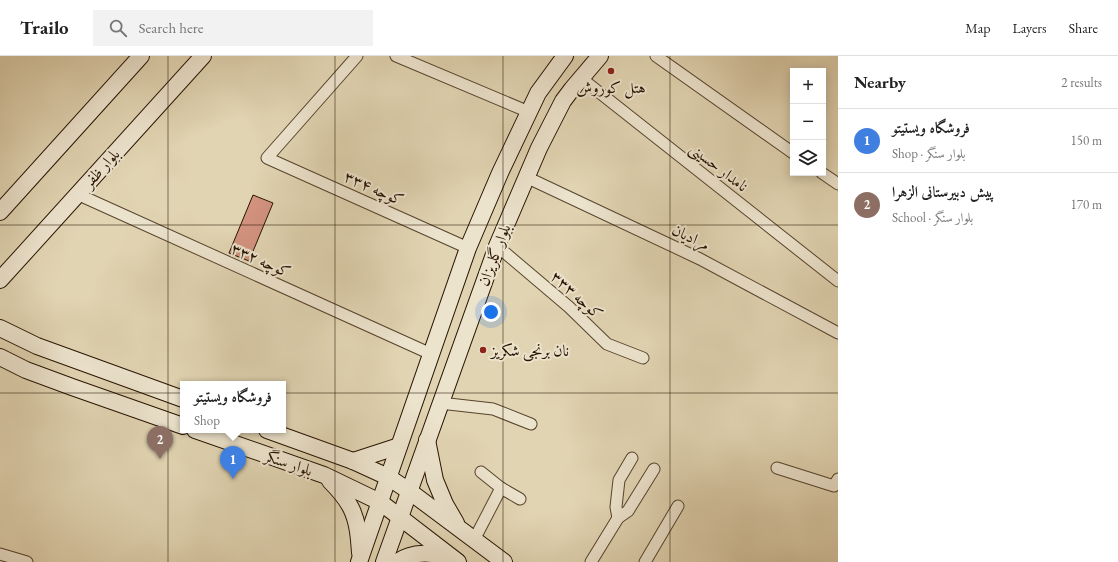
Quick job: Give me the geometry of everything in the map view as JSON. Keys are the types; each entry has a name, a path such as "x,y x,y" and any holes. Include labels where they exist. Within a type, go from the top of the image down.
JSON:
{"main road":[{"path":"0,212 141,56"},
{"name":"بلوار ظفر","path":"0,280 203,56"},
{"name":"بلوار گلریزان","path":"360,559 468,248 500,173 538,93 565,56"},
{"name":"بلوار گلریزان","path":"384,562 497,246 526,177 563,101 600,56"},
{"path":"0,328 37,346 180,398"},
{"path":"0,357 26,370 180,425"},
{"name":"بلوار سنگر","path":"204,433 324,475 380,502 457,562"},
{"name":"بلوار سنگر","path":"275,433 353,461 388,477 504,562"},
{"path":"427,440 435,480 445,504 460,530"},
{"path":"353,461 399,446"},
{"path":"324,475 342,494 351,508 356,522 360,559"},
{"path":"397,562 409,555 420,553 441,555 457,562"}],"street":[{"name":"کوچه ۳۳۴","path":"357,56 267,158 468,248"},
{"path":"396,56 529,112"},
{"path":"656,56 790,151"},
{"name":"نامدار حسینی","path":"581,78 838,282"},
{"path":"826,176 838,184"},
{"name":"مرادیان","path":"526,177 700,259 838,333"},
{"name":"کوچه ۳۳۲","path":"77,194 431,354"},
{"name":"کوچه ۳۳۳","path":"497,246 569,307 607,344 643,358"},
{"path":"440,403 493,409 531,424"},
{"path":"618,518 616,507 619,480 632,458"},
{"path":"777,468 834,486 838,479"},
{"path":"591,562 618,518 628,511 654,469"},
{"path":"481,472 501,488 520,499"},
{"path":"474,540 501,488"},
{"path":"645,562 678,506"},
{"path":"0,554 27,562"}],"building":[{"path":"253,195 273,203 249,261 229,253"}],"place":[{"name":"هتل کوروش","path":"611,71"},
{"name":"نان برنجی شکریز","path":"483,350"},
{"name":"پیش دبیرستانی الزهرا","path":"160,459"},
{"name":"فروشگاه ویستیتو","path":"233,479"}]}
